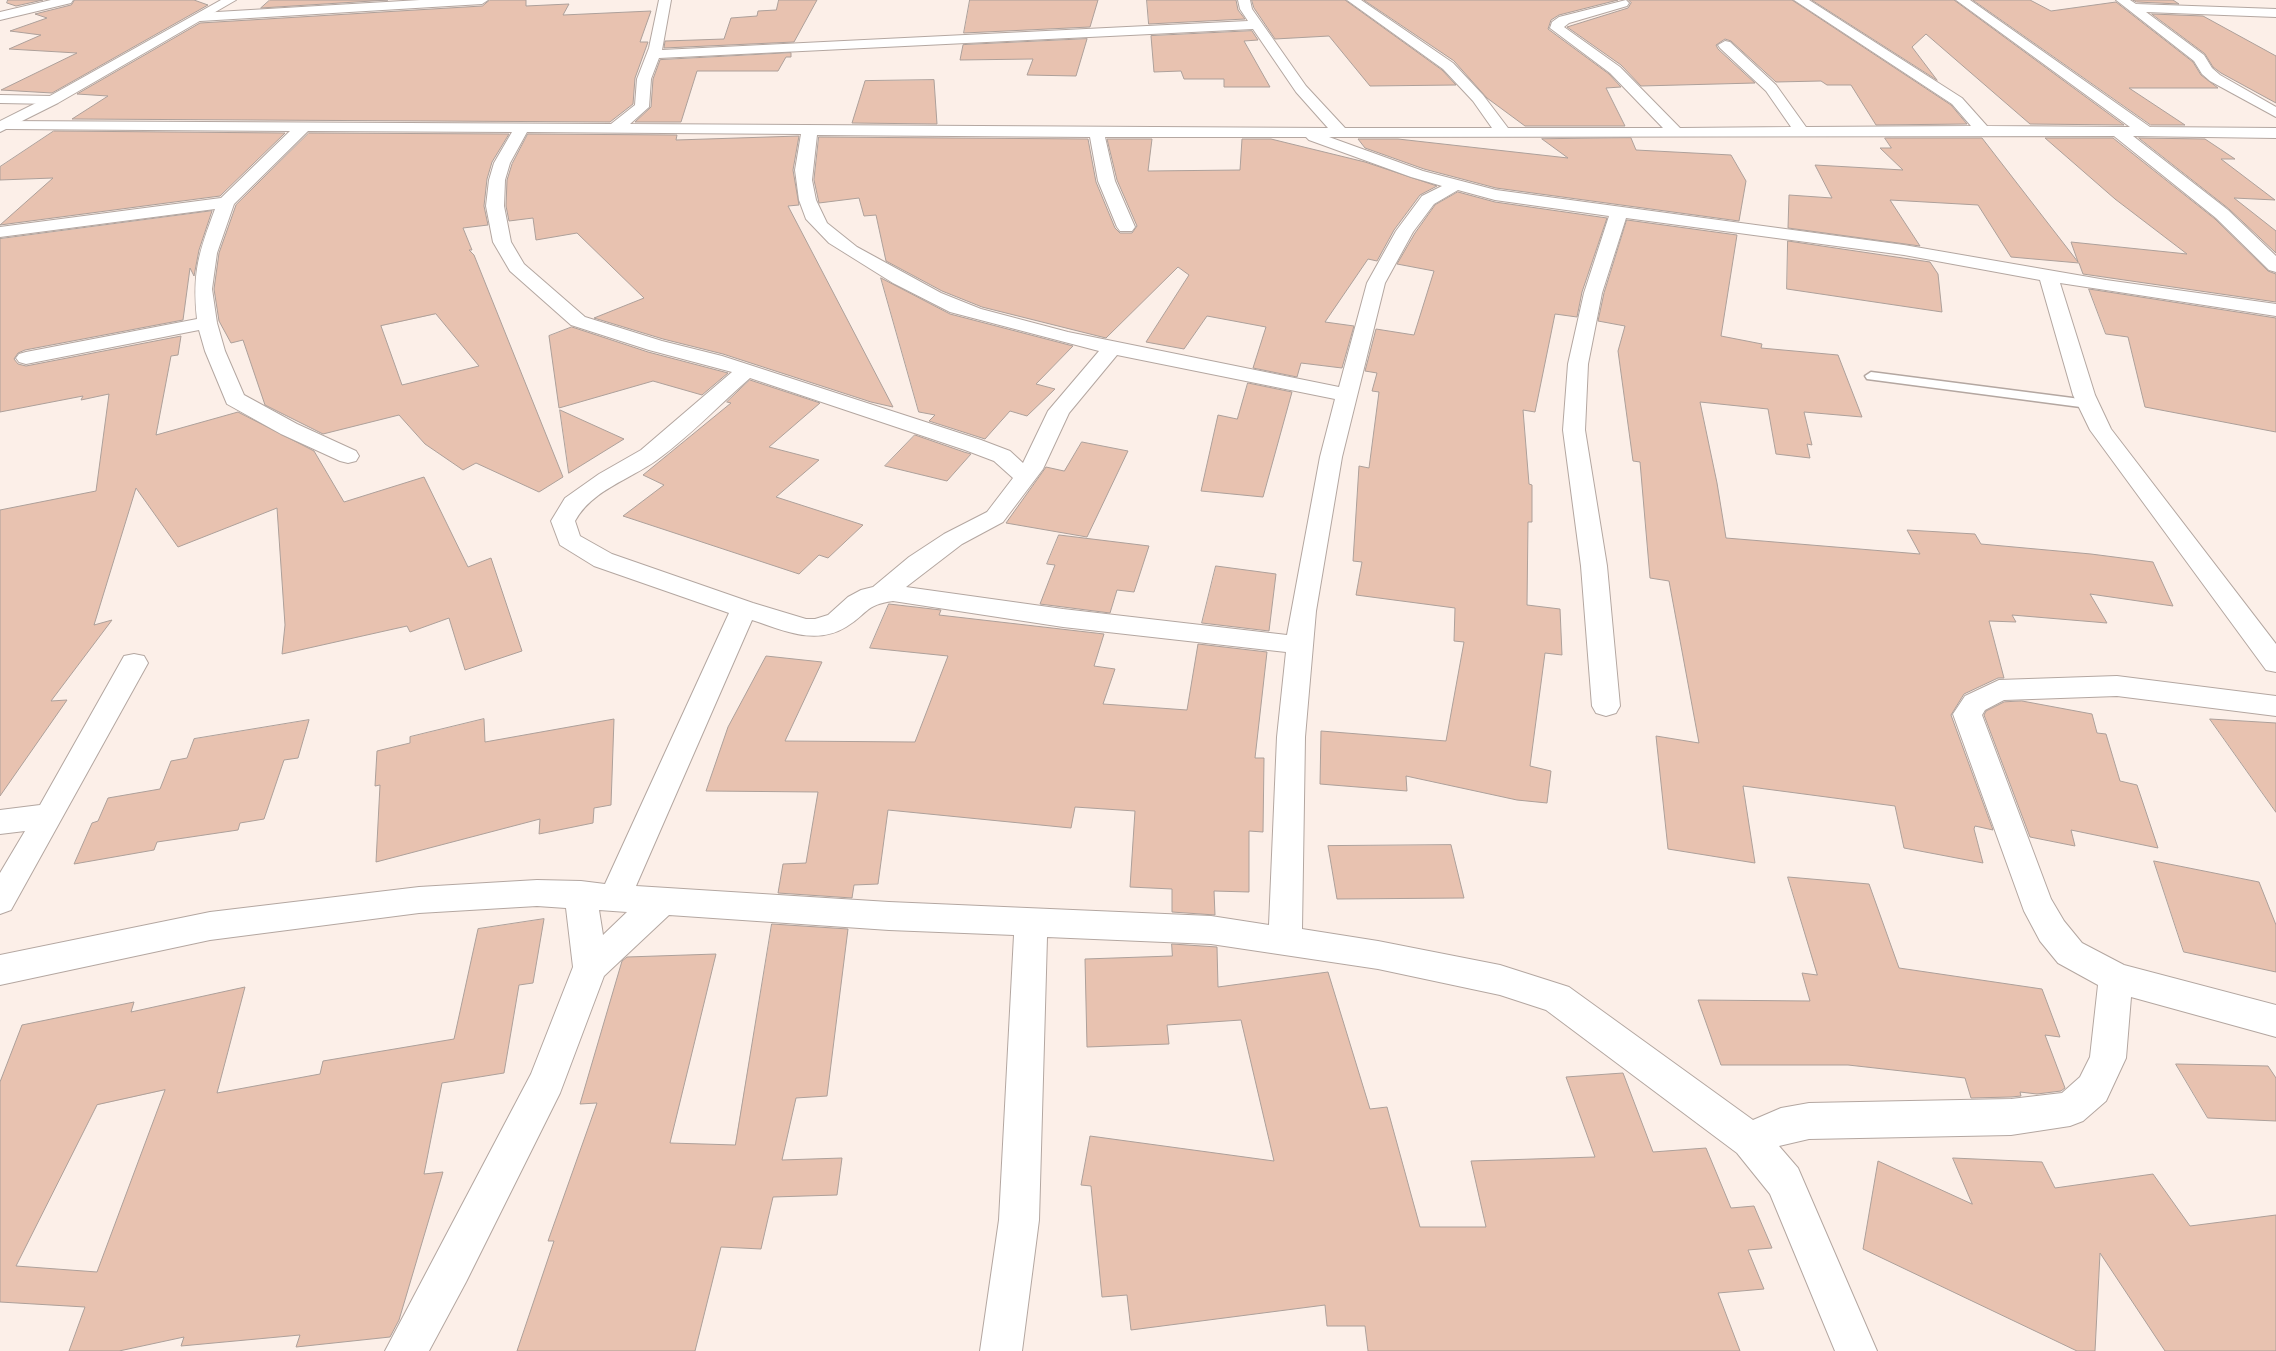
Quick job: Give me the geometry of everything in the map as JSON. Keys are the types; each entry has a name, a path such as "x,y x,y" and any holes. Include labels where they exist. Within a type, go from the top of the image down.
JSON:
{"street":[{"path":"0,16 67,0"},
{"path":"2,125 53,100 230,0"},
{"path":"200,17 482,0"},
{"path":"615,128 642,107 644,80 654,54 665,0"},
{"path":"1244,0 1246,9 1256,25 1301,89 1340,132"},
{"path":"1354,0 1448,66 1478,98 1503,132"},
{"path":"1800,0 1957,101 1983,130"},
{"path":"1962,0 2147,132"},
{"path":"1624,1 1564,20 1557,25 1558,28 1615,70 1676,133"},
{"path":"2128,4 2276,13"},
{"path":"2128,4 2199,58 2214,78 2276,113"},
{"path":"654,54 1256,25"},
{"path":"1725,45 1771,88 1802,132"},
{"path":"0,99 53,100"},
{"path":"2,125 1097,132 1676,133 1983,130 2276,133"},
{"path":"303,127 226,202 208,252 203,289 207,323 215,351 235,399 290,429 348,456"},
{"path":"522,128 500,172 495,206 502,242 517,267 578,321 656,346 715,360 973,445 1002,456 1026,478"},
{"path":"810,129 802,169 812,212 822,226 840,244 898,279 957,308 1111,349 1198,364 1231,372 1288,380 1348,395"},
{"path":"1301,131 1342,148 1418,174 1495,195 1904,250 2048,276 2276,310"},
{"path":"1097,132 1101,167 1109,194 1126,227"},
{"path":"2118,132 2222,214 2276,266"},
{"path":"1285,941 1291,737 1303,611 1331,457 1376,283 1405,231 1428,200 1457,184"},
{"path":"0,232 226,202"},
{"path":"1606,706 1594,566 1574,430 1578,364 1593,293 1619,212"},
{"path":"2048,276 2088,404 2101,430 2276,663"},
{"path":"26,358 207,323"},
{"path":"880,595 918,563 953,539 995,517 1026,478 1059,411 1111,349"},
{"path":"746,370 649,455 607,479 573,503 563,521 569,540 603,560 805,628 817,628 837,620 857,602 893,593 1063,618 1300,645"},
{"path":"614,897 744,609"},
{"path":"2246,624 2276,629"},
{"path":"0,901 50,816 134,663"},
{"path":"2276,706 2117,686 1999,690 1975,703 1967,714 2040,909 2052,931 2070,953 2116,978 2276,1021"},
{"path":"0,822 50,816"},
{"path":"0,970 228,924 419,900 537,893 581,894 889,916 1211,930 1378,955 1500,980 1557,998 1598,1026 1750,1140 1784,1181 1856,1351"},
{"path":"581,894 590,967"},
{"path":"406,1351 452,1268 547,1081 590,967 663,900"},
{"path":"1001,1351 1019,1220 1031,922"},
{"path":"1750,1140 1781,1126 1809,1121 2011,1117 2070,1109 2092,1089 2108,1058 2116,978"}],"lane":[{"path":"1871,376 2088,404"}],"building":[{"path":"8,0 43,0 16,6 7,3"},
{"path":"75,0 194,0 208,5 52,93 1,90 77,53 9,49 41,35 10,31 47,18 35,14 71,5"},
{"path":"270,0 388,0 261,8"},
{"path":"490,0 526,0 526,6 569,4 563,15 651,11 640,42 648,42 635,78 633,104 610,122 72,119 108,96 77,94 200,23 482,6"},
{"path":"779,0 817,0 794,42 664,48 665,41 724,39 731,18 757,16 758,11 776,10"},
{"path":"970,0 1098,0 1090,27 964,33"},
{"path":"1147,0 1236,0 1238,10 1245,19 1149,24"},
{"path":"1252,0 1345,0 1442,70 1456,85 1370,86 1329,36 1275,39 1254,8"},
{"path":"1364,0 1618,0 1559,15 1551,20 1548,29 1609,74 1621,87 1606,88 1625,126 1525,126 1487,98 1454,61"},
{"path":"1629,0 1792,0 1951,105 1967,124 1876,125 1851,85 1827,85 1821,81 1776,82 1731,41 1725,39 1716,45 1718,49 1755,83 1641,86 1621,65 1567,27 1628,8 1631,3"},
{"path":"1812,0 1954,0 2124,125 2030,124 1926,34 1912,47 1937,80"},
{"path":"1973,0 2030,0 2051,11 2116,2 2193,62 2201,75 2218,88 2129,88 2185,125 2151,125"},
{"path":"2133,0 2173,0 2179,4 2137,2"},
{"path":"2152,14 2203,16 2276,56 2276,103 2221,73 2213,67 2205,54"},
{"path":"1252,31 1258,40 1244,41 1270,87 1224,87 1224,79 1184,79 1181,71 1154,72 1151,36"},
{"path":"1087,39 1076,76 1027,75 1033,59 960,60 963,45"},
{"path":"791,53 791,57 786,57 778,71 697,71 681,122 635,122 651,107 653,79 660,60"},
{"path":"934,80 937,124 852,123 865,81"},
{"path":"54,131 285,133 220,196 0,225 53,178 0,180 0,167"},
{"path":"309,133 509,134 492,162 487,179 484,206 488,225 463,228 472,250 469,250 474,255 563,477 539,492 476,463 463,470 425,444 399,415 323,434 265,405 243,340 231,343 219,321 214,289 219,253 236,205","holes":["436,314 479,366 402,385 381,326"]},
{"path":"528,134 677,135 676,140 799,136 793,170 799,205 788,206 893,407 871,402 723,354 663,339 594,318 644,298 577,233 536,240 533,218 509,221 506,206 507,180 512,164"},
{"path":"819,137 1088,139 1096,182 1115,228 1120,233 1132,233 1137,226 1117,180 1107,139 1152,139 1148,171 1240,170 1242,139 1271,139 1365,162 1437,186 1420,195 1394,230 1377,261 1368,259 1325,322 1354,326 1342,368 1301,363 1297,377 1253,368 1266,327 1207,316 1184,349 1146,342 1189,275 1178,267 1106,338 982,307 942,291 886,261 876,215 864,216 859,198 819,203 814,180"},
{"path":"1631,138 1636,150 1731,155 1746,181 1739,221 1496,188 1424,169 1365,148 1358,139 1398,139 1568,158 1542,139"},
{"path":"1885,138 1982,138 2078,262 2071,242 2187,254 2115,199 2045,138 2113,138 2215,219 2268,271 2276,274 2276,302 2083,274 2079,263 2011,257 1978,205 1890,200 1920,246 1788,228 1789,195 1832,198 1815,165 1903,170 1880,148 1891,148"},
{"path":"2139,138 2205,139 2235,159 2221,159 2275,200 2234,198 2276,231 2276,253 2229,209"},
{"path":"1458,192 1495,202 1607,218 1582,292 1577,317 1555,314 1535,412 1523,410 1529,484 1532,485 1532,522 1528,522 1527,605 1560,609 1562,655 1545,653 1530,766 1551,771 1547,803 1517,800 1406,776 1407,791 1320,784 1321,731 1446,741 1464,642 1454,641 1455,608 1356,595 1362,562 1353,561 1359,466 1369,468 1379,392 1372,391 1377,373 1365,371 1376,329 1414,335 1434,271 1397,264 1415,233 1435,205"},
{"path":"212,211 199,250 194,276 190,268 183,320 25,350 18,353 14,359 18,364 26,366 181,336 178,355 171,356 156,435 238,412 314,451 344,502 424,477 468,567 491,558 522,651 465,670 449,618 410,632 407,626 282,654 285,625 277,508 178,547 136,488 94,625 112,620 51,701 67,700 0,796 0,510 96,491 109,394 81,400 83,396 0,412 0,239"},
{"path":"1627,220 1737,235 1721,336 1762,344 1761,348 1838,355 1862,417 1804,412 1812,445 1807,444 1810,458 1776,454 1768,409 1700,402 1726,538 1920,554 1907,530 1975,534 1981,544 2091,554 2153,562 2173,606 2090,594 2107,623 2012,615 2016,622 1989,621 2004,678 1998,678 1964,694 1951,715 1993,830 1975,826 1974,829 1983,863 1904,848 1895,806 1743,786 1755,863 1668,849 1656,736 1699,743 1669,581 1650,578 1640,462 1633,461 1618,351 1625,326 1598,321 1604,293"},
{"path":"1788,241 1930,262 1938,274 1942,312 1787,289"},
{"path":"881,278 950,314 1073,346 1036,384 1055,389 1027,416 1010,411 985,439 929,421 935,415 919,412"},
{"path":"2089,289 2276,318 2276,432 2145,407 2128,337 2106,334"},
{"path":"572,327 648,352 728,373 702,395 653,381 559,408 549,336"},
{"path":"750,380 820,403 769,447 819,460 776,497 863,525 828,558 819,555 799,574 623,516 664,485 643,475 731,403 727,402"},
{"path":"1248,383 1292,392 1263,497 1201,491 1218,415 1237,419"},
{"path":"560,410 624,439 569,473"},
{"path":"915,435 971,454 947,481 885,466"},
{"path":"1082,442 1128,451 1087,537 1006,523 1046,467 1064,471"},
{"path":"1059,535 1149,546 1134,592 1117,590 1110,613 1040,604 1055,565 1047,564"},
{"path":"1216,566 1276,574 1269,631 1202,623"},
{"path":"889,604 941,610 939,615 1104,634 1094,666 1115,669 1103,704 1187,710 1198,644 1267,652 1255,758 1264,758 1263,832 1249,831 1249,892 1214,891 1215,915 1172,912 1172,889 1130,887 1135,811 1075,807 1071,828 888,810 878,884 854,885 852,898 778,893 783,864 806,863 818,792 706,791 728,727 766,656 822,662 785,741 915,742 948,656 870,648"},
{"path":"2022,701 2092,714 2097,733 2106,734 2120,781 2137,785 2158,848 2071,830 2075,846 2030,837 1984,715 1986,711 2004,702"},
{"path":"484,719 485,742 614,719 611,805 594,808 593,823 539,834 540,819 376,862 380,785 375,786 377,751 410,743 410,737"},
{"path":"2210,719 2276,723 2276,812"},
{"path":"309,720 298,758 284,760 264,819 240,823 238,830 157,842 154,850 74,864 92,823 98,821 108,798 160,789 171,761 187,758 194,739"},
{"path":"1451,845 1464,898 1337,899 1328,846"},
{"path":"2154,861 2259,882 2276,925 2276,972 2184,952"},
{"path":"1788,877 1869,884 1899,968 2042,989 2060,1037 2045,1035 2065,1088 2061,1091 2037,1094 2020,1092 2021,1096 1971,1098 1965,1078 1848,1065 1721,1065 1698,1000 1810,1001 1802,973 1817,975"},
{"path":"544,919 533,983 519,985 504,1073 442,1083 424,1174 443,1172 399,1320 390,1337 296,1347 300,1335 181,1346 184,1337 119,1351 69,1351 85,1307 0,1302 0,1082 22,1025 134,1002 131,1012 245,987 217,1093 320,1074 323,1061 454,1039 478,929","holes":["165,1090 97,1272 16,1266 97,1105"]},
{"path":"772,924 848,929 827,1096 796,1098 782,1160 842,1158 837,1195 773,1197 761,1249 721,1247 695,1351 517,1351 554,1241 548,1241 597,1103 580,1104 622,961 627,957 716,954 670,1143 735,1145"},
{"path":"1172,944 1217,947 1218,987 1328,972 1370,1109 1387,1107 1420,1227 1486,1227 1471,1161 1595,1157 1566,1077 1623,1073 1653,1152 1706,1148 1731,1208 1754,1206 1772,1248 1748,1250 1764,1289 1718,1293 1740,1351 1368,1351 1365,1326 1327,1326 1325,1305 1131,1330 1127,1295 1102,1297 1091,1186 1081,1185 1090,1136 1274,1161 1241,1020 1167,1025 1169,1044 1087,1047 1085,959 1172,956"},
{"path":"2176,1064 2268,1066 2276,1078 2276,1121 2208,1118"},
{"path":"1953,1158 2042,1162 2055,1188 2153,1174 2190,1226 2276,1215 2276,1351 2165,1351 2100,1253 2095,1351 2077,1351 1863,1249 1878,1161 1972,1204"}]}
